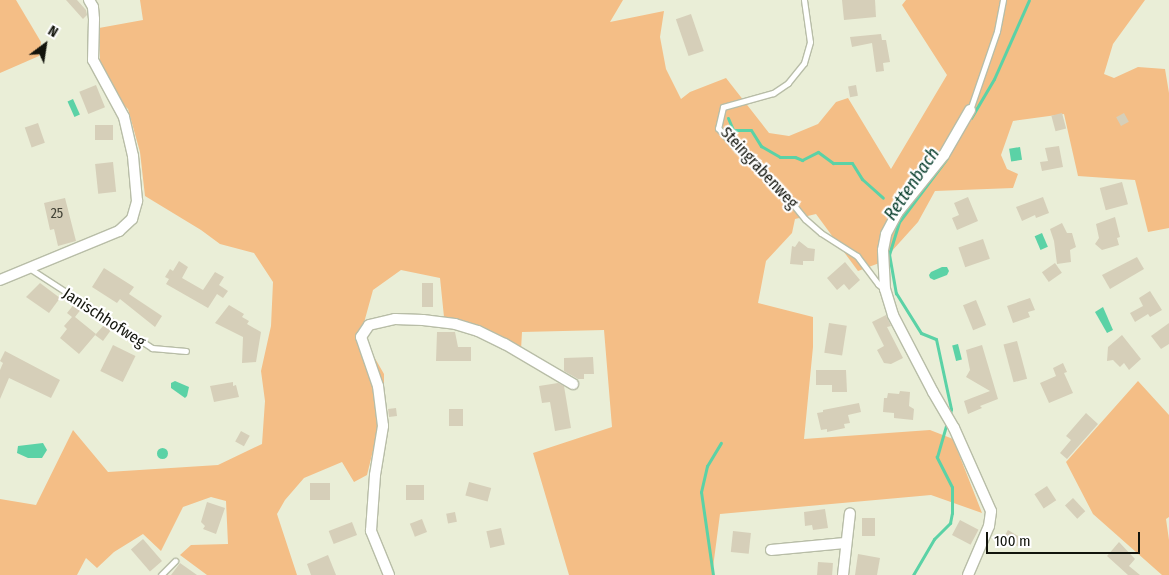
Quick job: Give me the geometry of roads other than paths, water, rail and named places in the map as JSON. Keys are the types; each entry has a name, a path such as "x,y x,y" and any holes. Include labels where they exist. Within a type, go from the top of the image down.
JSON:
{"street":[{"path":"0,280 119,231 132,219 137,201 133,156 124,118 93,60 94,19 89,0"},
{"name":"Steingrabenweg","path":"968,575 989,526 991,511 948,417 893,316 885,289 883,250 891,224 904,203 944,155 970,110"},
{"path":"388,575 371,531 375,475 383,426 378,386 361,337 369,325 395,319 455,324 478,331 505,344 574,384"},
{"path":"843,575 845,543 850,513"},
{"path":"771,550 845,543"}],"lane":[{"name":"Steingrabenweg","path":"804,0 810,42 804,63 788,83 773,93 723,108 718,128 738,150 775,182 805,219 821,233 857,256 878,284 885,289"},
{"name":"Steingrabenweg","path":"970,110 997,31 1003,0"},
{"name":"Janischhofweg","path":"29,268 152,348 186,351"},
{"path":"161,575 175,561"}],"waterway":[{"name":"Rettenbach","path":"971,118 994,79 1029,0"},
{"path":"728,118 733,130 751,130 761,146 780,157 795,157 802,160 818,152 833,163 852,163 862,179 883,198"},
{"name":"Rettenbach","path":"947,158 899,222 889,254 896,293 921,333 936,339 951,409 950,414"},
{"name":"Rettenbach","path":"913,575 934,539 950,523 952,487 937,457 947,423"},
{"path":"713,575 701,492 707,466 721,443"}]}
